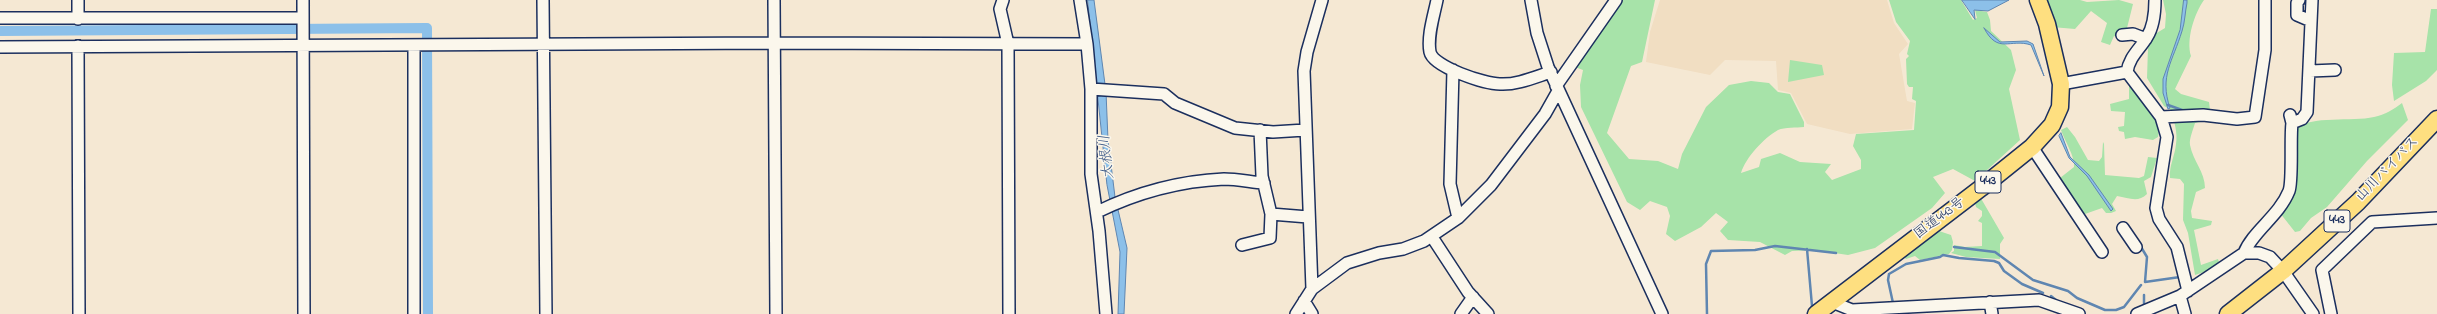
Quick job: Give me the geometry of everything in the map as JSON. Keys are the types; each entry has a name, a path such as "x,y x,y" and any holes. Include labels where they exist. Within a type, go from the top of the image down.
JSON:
{"highway":[{"name":"国道443号","path":"1816,314 2032,147 2052,125 2060,107 2061,84 2047,24 2038,0"},
{"name":"山川バイパス","path":"2228,314 2283,271 2358,202 2437,119"}],"street":[{"path":"78,0 78,18"},
{"path":"303,0 304,314"},
{"path":"543,0 546,314"},
{"path":"774,0 776,314"},
{"path":"1003,0 1000,8 1008,44 1009,314"},
{"path":"1080,0 1092,90 1091,174 1106,314"},
{"path":"1312,289 1308,217 1304,71 1307,52 1322,0"},
{"path":"1437,0 1430,51 1433,59 1453,70 1481,80 1501,84 1524,80 1551,72"},
{"path":"1531,0 1537,33 1557,88 1662,314"},
{"path":"1296,314 1312,289 1347,263 1379,253 1403,249 1432,237 1458,218 1491,185 1545,114 1557,88 1616,0"},
{"path":"2061,84 2125,64 2146,39 2155,16 2155,0"},
{"path":"2161,117 2203,115 2237,119 2255,117 2266,50 2265,0"},
{"path":"2299,0 2297,3 2297,15 2311,21"},
{"path":"2137,314 2184,294 2244,253 2247,246 2272,219 2290,189 2291,119 2302,119 2307,112 2312,0"},
{"path":"0,18 303,18"},
{"path":"2122,35 2133,34 2146,39"},
{"path":"0,48 78,46 544,45 774,42 1087,44"},
{"path":"414,45 414,314"},
{"path":"78,46 79,314"},
{"path":"2125,64 2161,117 2167,137 2156,208 2159,219 2177,247 2184,294 2185,314"},
{"path":"1453,70 1450,184 1458,218"},
{"path":"2310,71 2335,70"},
{"path":"1092,90 1164,94 1176,103 1235,128 1260,130 1306,130"},
{"path":"1242,245 1270,238 1271,214 1264,183 1260,130"},
{"path":"2032,147 2102,252"},
{"path":"1096,212 1139,195 1183,183 1224,179 1264,183"},
{"path":"1271,214 1308,217"},
{"path":"2331,314 2322,270 2372,222 2437,218"},
{"path":"2124,228 2136,247"},
{"path":"1432,237 1473,297 1488,314"},
{"path":"2244,253 2259,253 2270,257 2283,271 2313,314"},
{"path":"1461,314 1473,297"},
{"path":"1832,302 1852,310 2040,300 2079,314"},
{"path":"1304,301 1312,314"},
{"path":"1990,302 1992,314"}],"shaded area":[{"path":"1660,0 1887,0 1894,23 1908,44 1899,54 1907,101 1915,103 1912,129 1850,134 1807,124 1791,93 1778,90 1776,61 1725,60 1710,75 1646,62 1650,32"}],"green space":[{"path":"1620,0 1655,0 1642,62 1631,66 1607,133 1629,159 1658,161 1678,169 1682,154 1706,107 1729,85 1751,81 1769,83 1778,92 1790,94 1804,122 1804,127 1784,128 1773,133 1751,154 1741,173 1759,167 1761,159 1780,153 1800,162 1831,164 1825,172 1832,180 1861,169 1861,160 1853,146 1856,134 1914,130 1916,101 1912,99 1913,87 1909,87 1907,84 1906,59 1909,56 1907,54 1910,41 1896,22 1889,0 1961,0 1973,20 1977,18 1975,10 1987,12 1990,20 1991,31 2011,50 2016,70 2009,89 2020,140 1975,181 1953,169 1933,177 1945,193 1932,208 1875,248 1848,255 1814,250 1792,251 1785,255 1760,242 1728,240 1720,231 1728,222 1716,213 1701,227 1675,241 1666,234 1670,216 1667,207 1650,201 1640,210 1627,202 1581,107 1580,85 1583,70 1575,67"},
{"path":"2043,0 2080,0 2087,2 2119,0 2133,4 2124,40 2114,36 2110,45 2101,42 2107,23 2091,11 2075,29 2052,27"},
{"path":"2163,0 2204,0 2197,12 2190,35 2191,56 2175,89 2181,94 2209,102 2210,110 2203,112 2210,120 2195,123 2191,134 2190,145 2203,177 2205,188 2196,192 2191,211 2192,218 2212,221 2211,225 2194,230 2201,265 2218,259 2219,262 2210,270 2195,275 2188,233 2183,220 2184,184 2180,179 2170,178 2170,169 2176,140 2176,131 2171,110 2164,106 2147,78 2148,48 2155,34 2165,28 2166,14"},
{"path":"2431,9 2437,9 2437,70 2426,81 2394,101 2392,85 2394,53 2425,52"},
{"path":"1790,60 1822,65 1824,75 1788,82"},
{"path":"2129,77 2157,124 2159,131 2158,137 2153,140 2135,137 2125,139 2124,132 2119,131 2118,127 2124,126 2125,112 2111,111 2110,104 2129,99"},
{"path":"2402,103 2408,120 2367,161 2327,207 2311,218 2300,231 2295,232 2280,213 2293,189 2294,129 2311,122 2321,120 2378,116 2389,112"},
{"path":"2067,127 2075,137 2088,160 2099,161 2102,157 2103,142 2105,175 2139,178 2144,176 2148,157 2157,158 2151,177 2144,181 2147,194 2144,197 2137,199 2117,196 2112,204 2116,211 2106,213 2102,208 2085,214 2084,219 2060,178 2074,167 2071,154 2061,130"},
{"path":"1979,195 2004,238 2000,244 2000,259 1966,257 1951,253 1954,251 1954,245 1965,247 1982,246 1982,223 1978,221 1982,216 1982,211 1976,207 1974,199"},
{"path":"1939,231 1951,235 1953,242 1952,250 1949,254 1920,260 1915,256 1906,259 1904,257 1915,243 1922,244 1922,240 1927,239"}],"water":[{"name":"大根川","path":"1088,0 1094,0 1106,92 1108,140 1115,197 1127,248 1124,314 1118,314 1120,252 1107,185"},
{"path":"1962,0 2009,0 1988,11 1974,10 1975,19"},
{"path":"2184,0 2187,0 2187,3 2183,28 2168,69 2166,87 2170,108 2168,109 2163,93 2163,79 2180,30"},
{"path":"1984,28 2000,42 2027,41 2033,44 2044,76 2031,45 2024,43 1999,43 1994,41 1989,36"},
{"path":"2061,133 2070,157 2089,175 2113,209 2111,211 2087,176 2069,158 2059,136"}],"waterway":[{"path":"0,31 427,28 428,314"},
{"path":"2168,105 2182,110"},
{"path":"1707,314 1706,264 1711,251 1755,250 1775,246 1836,253"},
{"path":"1954,247 1995,252 2033,280 2068,291 2077,298 2105,310 2116,310 2124,307 2141,285"},
{"path":"2141,247 2147,257 2145,282 2180,277"},
{"path":"1807,249 1812,306"},
{"path":"1893,303 1888,280 1889,274 1906,264 1940,257 1943,255 1994,261 1999,263 2004,271 2022,284 2043,293"},
{"path":"2144,295 2144,306"},
{"path":"2051,296 2056,300"}]}
